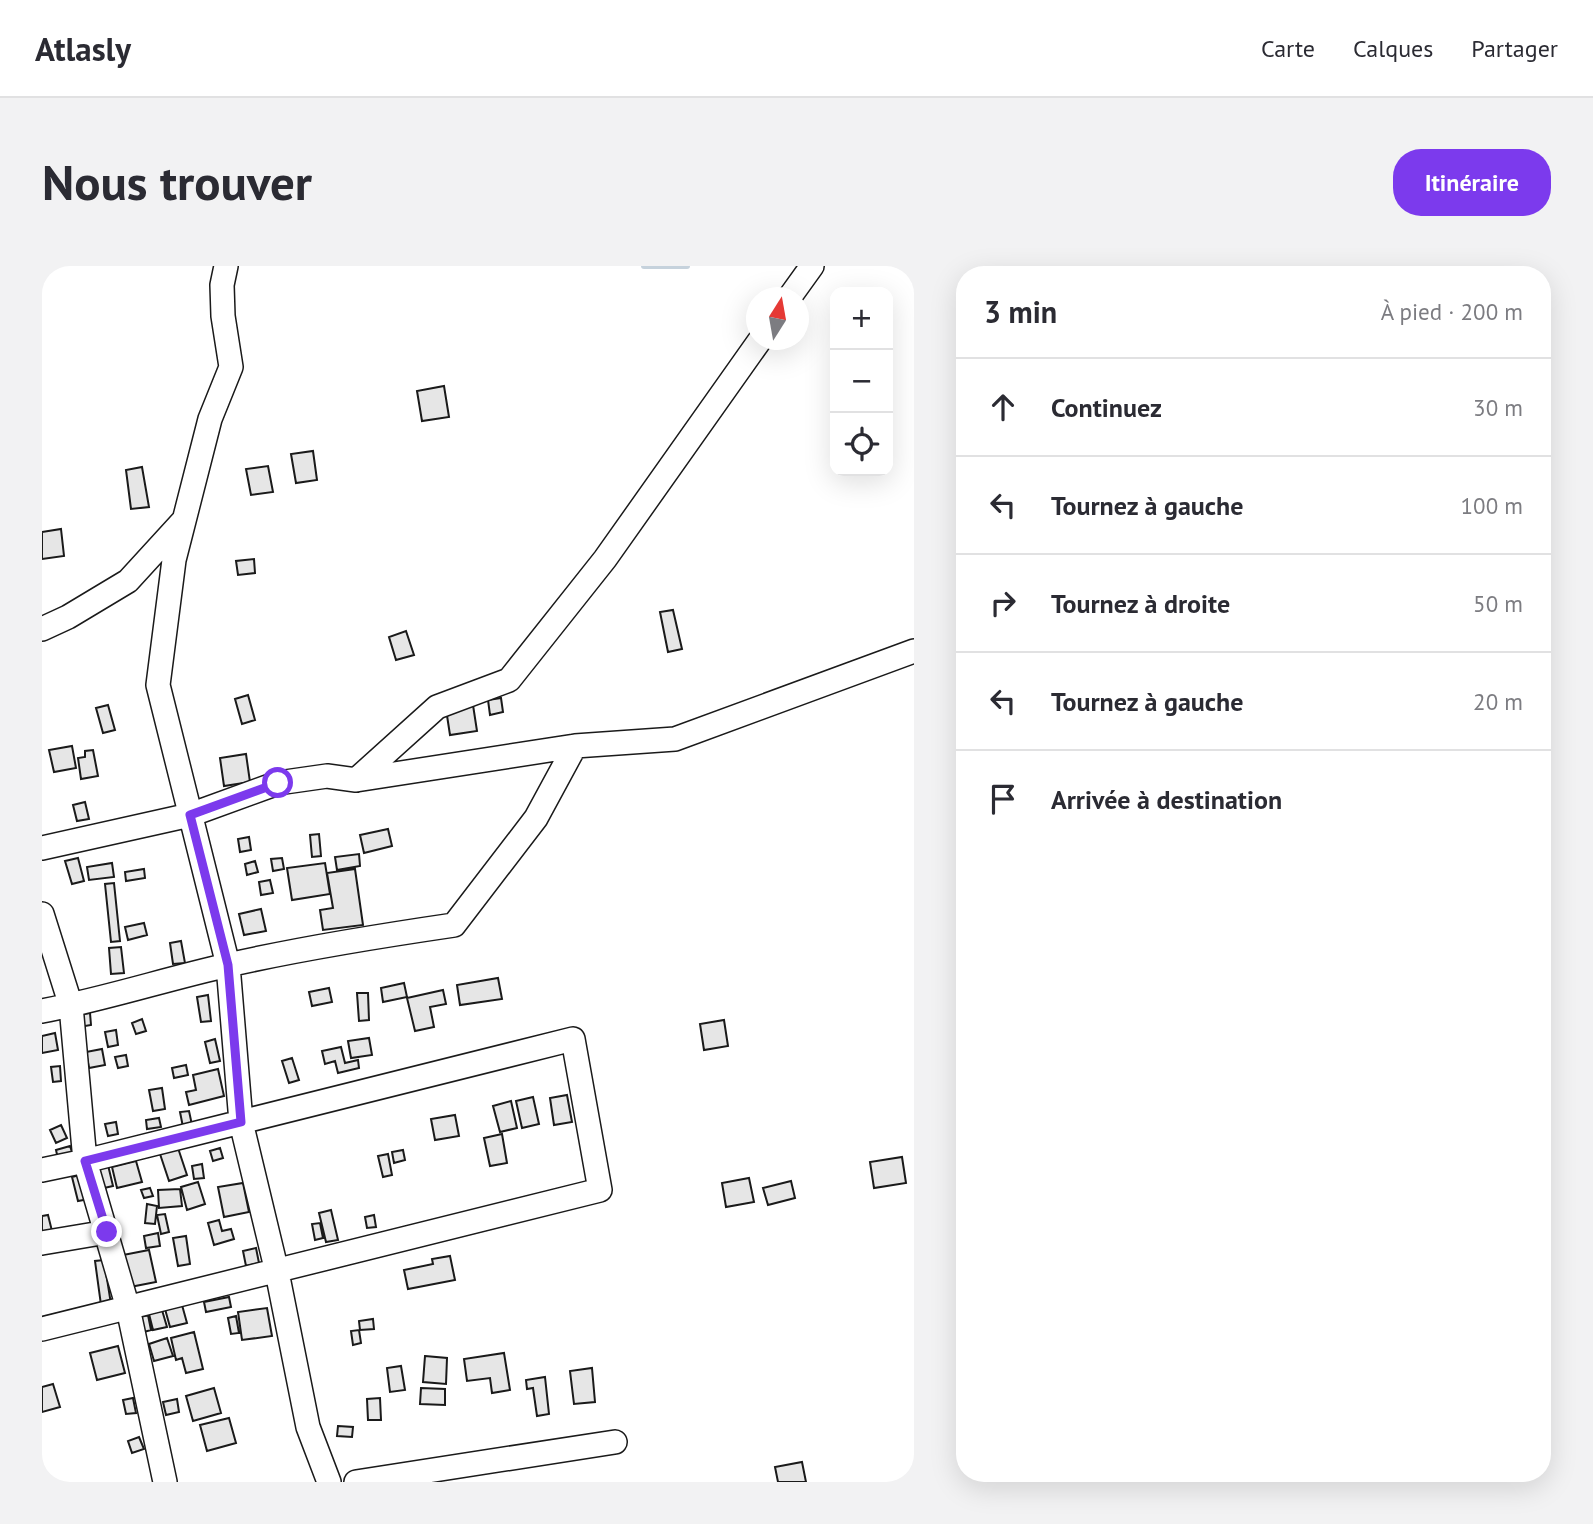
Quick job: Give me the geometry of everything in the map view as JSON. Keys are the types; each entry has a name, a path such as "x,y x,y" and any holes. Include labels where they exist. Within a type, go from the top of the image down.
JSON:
{"street":[{"path":"226,266 222,285 223,316 231,367 210,419 174,560 158,685 228,965 241,1122 277,1272 308,1427 329,1482"},
{"path":"797,287 812,266"},
{"path":"356,780 437,707 509,680 605,559 753,350"},
{"path":"42,629 68,617 128,581 184,520"},
{"path":"42,848 190,815 278,783 327,776 356,780 575,746 675,739 914,651"},
{"path":"42,1011 71,1006 228,965 374,937 454,925 536,818 575,746"},
{"path":"42,914 71,1006 85,1161 128,1308 165,1482"},
{"path":"42,1170 573,1039 600,1190 42,1329"},
{"path":"42,1243 107,1232"},
{"path":"356,1482 615,1442"}],"building":[{"path":"444,386 449,417 422,421 417,391"},
{"path":"313,451 317,480 296,483 291,454"},
{"path":"268,466 273,492 251,495 246,469"},
{"path":"142,467 149,507 131,509 126,470"},
{"path":"61,529 64,556 42,559 42,532"},
{"path":"254,559 255,573 238,575 236,561"},
{"path":"673,610 682,649 668,652 660,612"},
{"path":"406,631 414,655 396,660 389,637"},
{"path":"248,695 255,720 242,724 235,699"},
{"path":"501,698 503,712 490,715 488,700"},
{"path":"108,705 115,730 103,733 96,708"},
{"path":"473,705 477,731 450,735 446,709"},
{"path":"72,746 76,768 54,772 49,750"},
{"path":"93,750 98,776 81,779 78,758 85,757 85,751"},
{"path":"246,754 250,782 224,786 220,758"},
{"path":"85,802 89,819 77,821 73,805"},
{"path":"388,829 392,846 364,853 360,835"},
{"path":"319,834 321,856 312,857 310,835"},
{"path":"249,837 251,850 240,852 238,839"},
{"path":"359,854 360,866 337,870 335,857"},
{"path":"78,858 84,881 72,884 65,861"},
{"path":"282,858 284,869 273,871 271,859"},
{"path":"255,861 258,872 247,875 245,864"},
{"path":"112,863 114,877 89,880 87,867"},
{"path":"325,863 330,894 292,900 287,868"},
{"path":"144,869 145,878 126,881 125,872"},
{"path":"355,869 363,925 323,930 320,910 333,908 327,873"},
{"path":"270,880 273,893 261,895 259,882"},
{"path":"114,883 120,941 111,942 105,884"},
{"path":"261,909 266,931 244,935 239,914"},
{"path":"144,923 147,935 128,940 125,927"},
{"path":"181,941 185,963 173,964 170,943"},
{"path":"121,947 124,973 111,974 109,948"},
{"path":"498,978 502,999 460,1005 457,985"},
{"path":"404,983 407,997 383,1002 381,988"},
{"path":"329,988 332,1002 312,1006 309,992"},
{"path":"443,990 446,1004 430,1007 434,1027 415,1031 407,998"},
{"path":"357,993 368,993 369,1020 359,1021"},
{"path":"208,995 211,1021 201,1022 197,997"},
{"path":"90,1013 91,1025 79,1027 77,1015"},
{"path":"142,1019 146,1031 136,1034 132,1023"},
{"path":"724,1020 728,1046 704,1050 700,1024"},
{"path":"116,1030 118,1045 108,1047 105,1032"},
{"path":"55,1033 58,1050 42,1053 42,1036"},
{"path":"369,1038 372,1055 351,1058 348,1041"},
{"path":"215,1039 220,1061 210,1063 205,1042"},
{"path":"341,1047 345,1063 358,1060 359,1068 338,1073 335,1061 325,1064 322,1051"},
{"path":"102,1049 105,1065 89,1068 86,1052"},
{"path":"126,1055 128,1066 118,1068 115,1057"},
{"path":"292,1058 299,1080 289,1083 282,1061"},
{"path":"186,1065 188,1075 174,1078 172,1068"},
{"path":"60,1066 61,1081 53,1082 51,1067"},
{"path":"218,1069 224,1096 189,1105 186,1092 196,1090 193,1075"},
{"path":"162,1088 165,1109 153,1111 149,1090"},
{"path":"567,1095 572,1122 554,1125 550,1098"},
{"path":"533,1097 539,1124 522,1128 516,1101"},
{"path":"511,1101 517,1128 500,1132 493,1106"},
{"path":"189,1111 192,1125 183,1127 180,1112"},
{"path":"455,1115 459,1136 435,1140 431,1119"},
{"path":"159,1118 161,1127 147,1129 146,1120"},
{"path":"116,1122 118,1134 108,1136 105,1124"},
{"path":"61,1125 67,1138 56,1143 50,1130"},
{"path":"502,1134 507,1163 490,1166 484,1138"},
{"path":"70,1146 73,1155 58,1159 56,1150"},
{"path":"178,1148 187,1175 169,1181 160,1154"},
{"path":"220,1148 223,1158 213,1161 210,1151"},
{"path":"403,1150 405,1160 394,1163 392,1152"},
{"path":"388,1154 392,1175 383,1177 378,1156"},
{"path":"902,1157 906,1183 874,1188 870,1162"},
{"path":"136,1161 142,1182 117,1188 112,1167"},
{"path":"202,1164 204,1178 194,1179 192,1166"},
{"path":"108,1165 113,1186 104,1188 98,1168"},
{"path":"83,1174 89,1199 78,1201 72,1177"},
{"path":"749,1178 754,1202 726,1207 722,1183"},
{"path":"791,1181 795,1198 768,1205 763,1188"},
{"path":"198,1182 205,1204 187,1210 181,1187"},
{"path":"243,1183 249,1212 224,1217 218,1187"},
{"path":"150,1188 153,1196 144,1198 141,1190"},
{"path":"180,1189 182,1206 159,1208 158,1190"},
{"path":"147,1204 157,1206 155,1224 145,1223"},
{"path":"331,1210 338,1240 326,1242 319,1213"},
{"path":"165,1214 169,1232 161,1234 157,1215"},
{"path":"48,1215 53,1235 42,1238 42,1216"},
{"path":"374,1215 376,1227 367,1228 365,1217"},
{"path":"219,1220 222,1231 231,1229 234,1239 214,1245 208,1223"},
{"path":"320,1223 323,1238 315,1240 312,1224"},
{"path":"158,1233 160,1246 146,1248 144,1236"},
{"path":"186,1236 190,1264 178,1266 173,1238"},
{"path":"256,1248 259,1263 246,1266 243,1251"},
{"path":"149,1250 156,1282 130,1287 123,1255"},
{"path":"450,1256 455,1280 408,1289 404,1270 433,1264 432,1259"},
{"path":"104,1260 111,1304 101,1305 95,1261"},
{"path":"229,1297 231,1307 206,1312 204,1302"},
{"path":"182,1305 187,1323 170,1327 165,1309"},
{"path":"267,1308 272,1336 242,1340 238,1312"},
{"path":"162,1310 167,1327 153,1330 149,1314"},
{"path":"148,1315 151,1330 144,1332 141,1317"},
{"path":"236,1316 239,1333 231,1334 228,1318"},
{"path":"373,1319 374,1329 360,1330 359,1321"},
{"path":"359,1330 361,1343 353,1345 351,1331"},
{"path":"194,1332 203,1369 186,1373 182,1358 176,1360 171,1338"},
{"path":"167,1338 173,1356 154,1361 149,1344"},
{"path":"118,1346 125,1373 97,1380 90,1353"},
{"path":"504,1353 510,1390 492,1393 490,1378 467,1381 464,1359"},
{"path":"425,1356 447,1358 446,1384 423,1382"},
{"path":"401,1366 405,1390 390,1392 387,1368"},
{"path":"592,1368 595,1402 574,1404 570,1371"},
{"path":"545,1377 549,1414 537,1416 533,1388 527,1389 526,1380"},
{"path":"53,1384 60,1407 42,1412 42,1387"},
{"path":"214,1388 221,1413 193,1421 186,1396"},
{"path":"421,1388 445,1389 445,1405 420,1404"},
{"path":"133,1398 136,1413 126,1414 123,1400"},
{"path":"380,1398 381,1420 368,1420 367,1399"},
{"path":"177,1399 179,1412 166,1415 163,1402"},
{"path":"229,1418 236,1443 207,1451 200,1425"},
{"path":"338,1426 353,1427 352,1437 337,1436"},
{"path":"139,1437 144,1449 132,1453 128,1441"},
{"path":"802,1462 806,1482 778,1482 775,1467"}],"waterway":[{"path":"644,266 687,266"}],"route":[{"path":"107,1232 85,1161 241,1122 228,965 190,815 278,783"}]}
